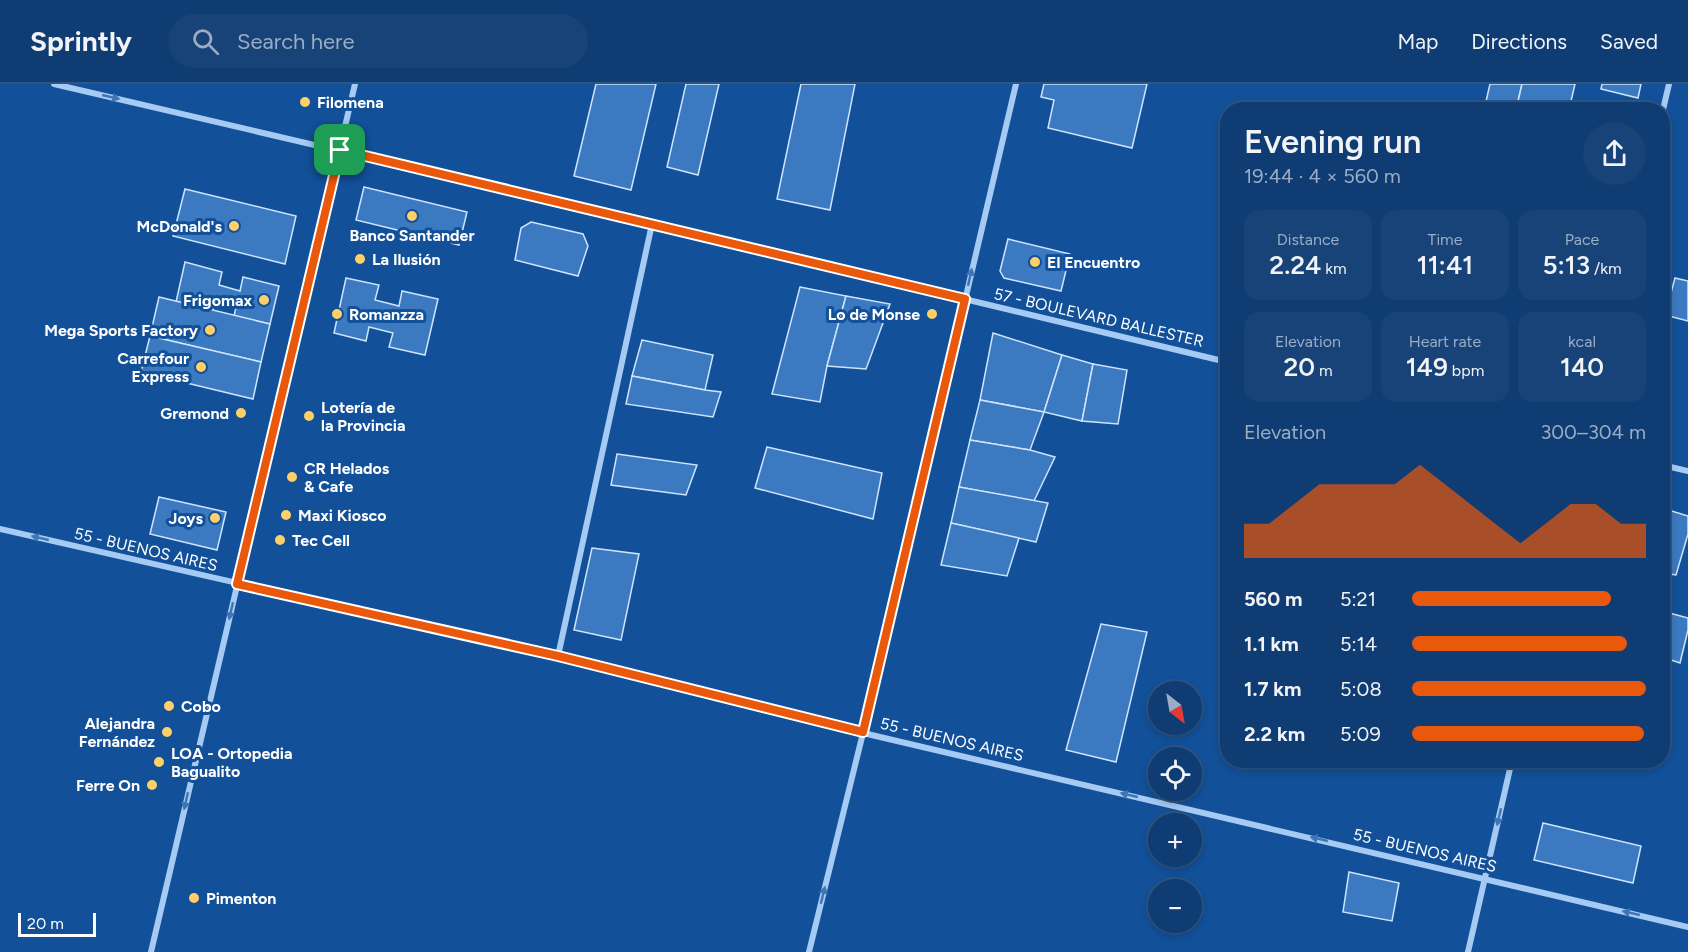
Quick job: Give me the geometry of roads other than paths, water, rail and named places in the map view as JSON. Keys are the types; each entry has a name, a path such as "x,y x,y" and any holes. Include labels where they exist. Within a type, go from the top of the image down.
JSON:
{"street":[{"name":"57 - BOULEVARD BALLESTER","path":"54,84 1220,360"},
{"path":"151,952 355,84"},
{"path":"809,952 1016,84"},
{"path":"1665,102 1669,84"},
{"path":"558,656 652,224"},
{"path":"1670,467 1688,471"},
{"name":"55 - BUENOS AIRES","path":"0,529 558,656 863,732 1688,927"},
{"path":"1468,952 1510,768"}],"place":[{"name":"Filomena","path":"305,102"},
{"name":"Banco Santander","path":"412,216"},
{"name":"McDonald's","path":"234,226"},
{"name":"La Ilusión","path":"360,259"},
{"name":"El Encuentro","path":"1035,262"},
{"name":"Frigomax","path":"264,300"},
{"name":"Romanzza","path":"337,314"},
{"name":"Lo de Monse","path":"932,314"},
{"name":"Mega Sports Factory","path":"210,330"},
{"name":"Carrefour Express","path":"201,367"},
{"name":"Gremond","path":"241,413"},
{"name":"Lotería de la Provincia","path":"309,416"},
{"name":"CR Helados & Cafe","path":"292,477"},
{"name":"Maxi Kiosco","path":"286,515"},
{"name":"Joys","path":"215,518"},
{"name":"Tec Cell","path":"280,540"},
{"name":"Cobo","path":"169,706"},
{"name":"Alejandra Fernández","path":"167,732"},
{"name":"LOA - Ortopedia Bagualito","path":"159,762"},
{"name":"Ferre On","path":"152,785"},
{"name":"Pimenton","path":"194,898"}]}
